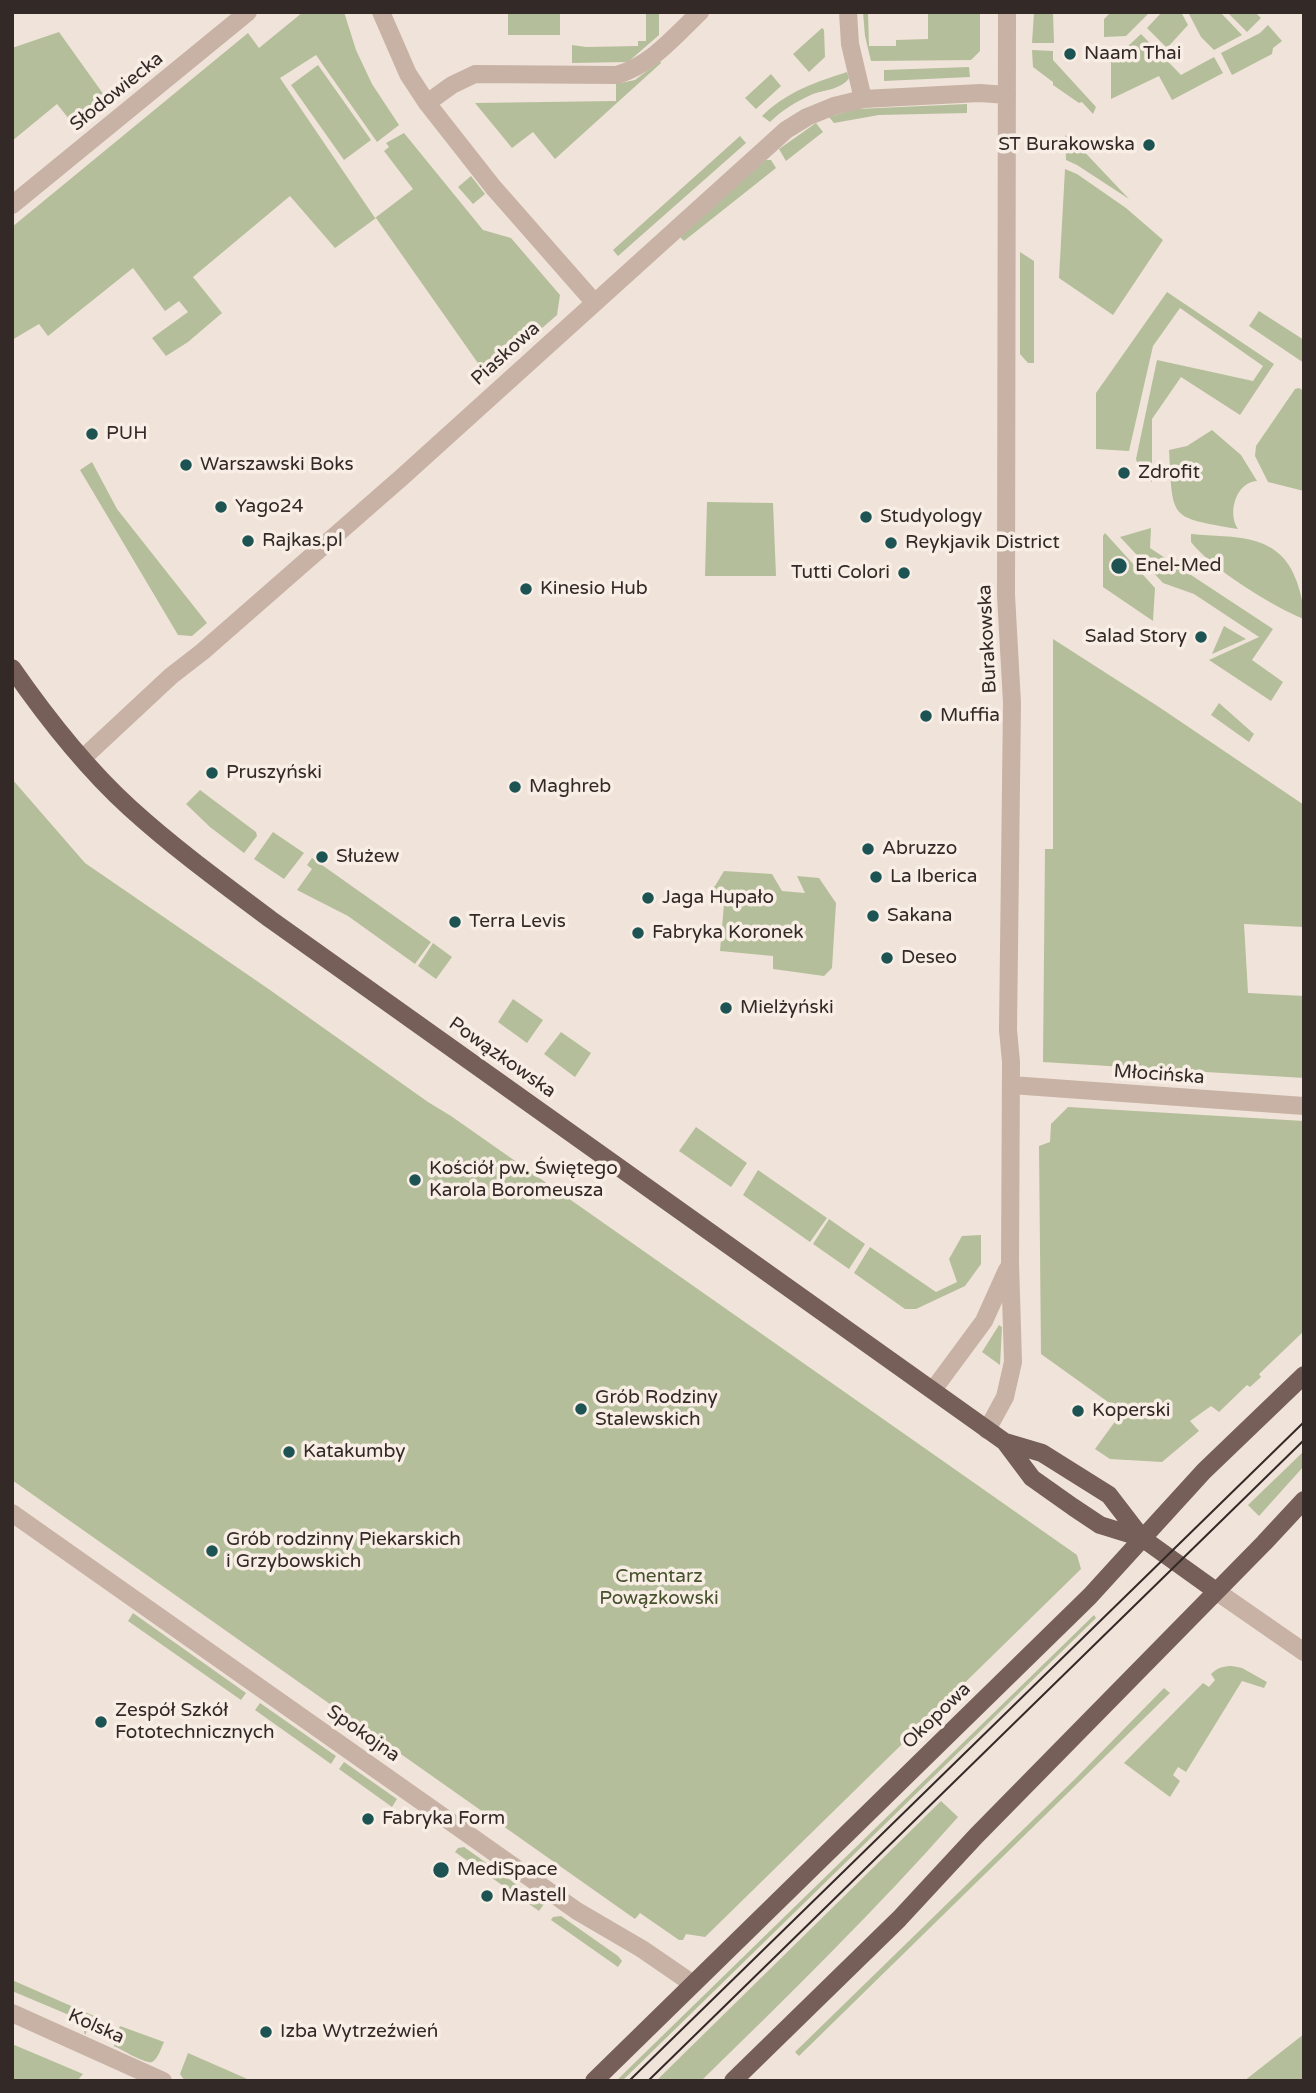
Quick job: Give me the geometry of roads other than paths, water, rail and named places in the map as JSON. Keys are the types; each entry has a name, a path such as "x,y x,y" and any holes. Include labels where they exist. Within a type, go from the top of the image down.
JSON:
{"main road":[{"name":"Powązkowska","path":"12,668 83,758 128,806 172,845 270,919 987,1430 1005,1442 1042,1453 1108,1495 1142,1538 1216,1591"},
{"name":"Okopowa","path":"594,2081 1090,1596 1204,1471 1304,1375"},
{"name":"Powązkowska","path":"1005,1442 1032,1478 1073,1507 1100,1525 1142,1538"},
{"path":"733,2081 900,1919 976,1836 1304,1500"}],"street":[{"name":"Słodowiecka","path":"12,205 248,12"},
{"path":"381,12 408,74 427,103 493,187 594,302"},
{"path":"427,103 452,85 475,74 617,75 633,71 653,57 700,12"},
{"path":"848,12 850,44 863,99"},
{"name":"Burakowska","path":"987,1430 1005,1397 1013,1362 1010,1263 1011,1085 1008,1030 1012,703 1006,595 1007,12"},
{"name":"Piaskowa","path":"83,758 171,676 401,478 786,130 807,117 834,106 863,99 979,93 1007,95"},
{"name":"Młocińska","path":"1011,1085 1304,1106"},
{"name":"Burakowska","path":"933,1390 984,1321 1010,1263"},
{"name":"Spokojna","path":"12,1513 577,1911 693,1984"},
{"path":"1216,1591 1304,1652"},
{"name":"Kolska","path":"12,2013 163,2081"}],"tram line":[{"path":"629,2081 1304,1422"},
{"path":"648,2081 1304,1440"}],"place":[{"name":"Naam Thai","path":"1070,54"},
{"name":"ST Burakowska","path":"1149,145"},
{"name":"PUH","path":"92,434"},
{"name":"Warszawski Boks","path":"186,465"},
{"name":"Zdrofit","path":"1124,473"},
{"name":"Yago24","path":"221,507"},
{"name":"Studyology","path":"866,517"},
{"name":"Rajkas.pl","path":"248,541"},
{"name":"Reykjavik District","path":"891,543"},
{"name":"Enel-Med","path":"1119,566"},
{"name":"Tutti Colori","path":"904,573"},
{"name":"Kinesio Hub","path":"526,589"},
{"name":"Salad Story","path":"1201,637"},
{"name":"Muffia","path":"926,716"},
{"name":"Pruszyński","path":"212,773"},
{"name":"Maghreb","path":"515,787"},
{"name":"Abruzzo","path":"868,849"},
{"name":"Służew","path":"322,857"},
{"name":"La Iberica","path":"876,877"},
{"name":"Jaga Hupało","path":"648,898"},
{"name":"Sakana","path":"873,916"},
{"name":"Terra Levis","path":"455,922"},
{"name":"Fabryka Koronek","path":"638,933"},
{"name":"Deseo","path":"887,958"},
{"name":"Mielżyński","path":"726,1008"},
{"name":"Kościół pw. Świętego Karola Boromeusza","path":"415,1180"},
{"name":"Grób Rodziny Stalewskich","path":"581,1409"},
{"name":"Koperski","path":"1078,1411"},
{"name":"Katakumby","path":"289,1452"},
{"name":"Grób rodzinny Piekarskich i Grzybowskich","path":"212,1551"},
{"name":"Zespół Szkół Fototechnicznych","path":"101,1722"},
{"name":"Fabryka Form","path":"368,1819"},
{"name":"MediSpace","path":"441,1870"},
{"name":"Mastell","path":"487,1896"},
{"name":"Izba Wytrzeźwień","path":"266,2032"}],"park label":[{"name":"Cmentarz Powązkowski","path":"659,1588"}]}
